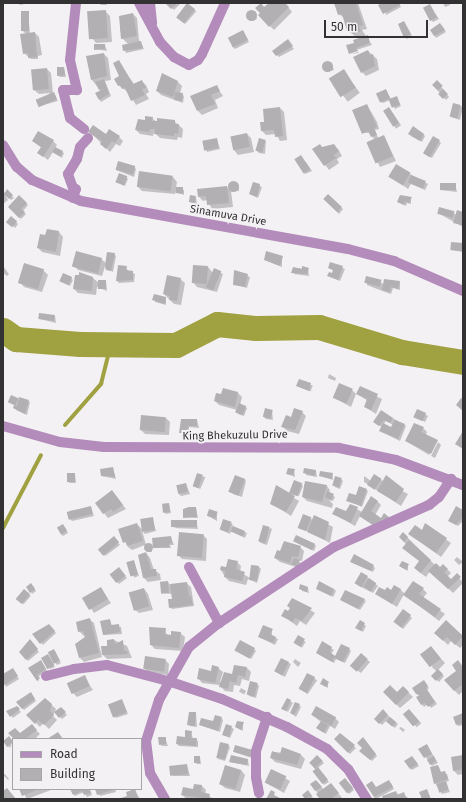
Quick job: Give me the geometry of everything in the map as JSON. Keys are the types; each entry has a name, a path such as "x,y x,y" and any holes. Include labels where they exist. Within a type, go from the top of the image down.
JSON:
{"street":[{"path":"73,198 76,189 73,188 68,174 77,159 80,146 86,133 70,118 64,90 77,90 70,60 76,3"},
{"path":"139,3 153,31 174,57 184,64 194,64 202,54 225,3"},
{"path":"150,3 153,31"},
{"name":"Sinamuva Drive","path":"3,145 17,167 32,180 73,198 128,211 348,249 394,261 463,291"},
{"name":"King Bhekuzulu Drive","path":"3,426 60,442 104,447 339,448 396,460 451,479 463,485"},
{"path":"165,799 150,773 146,741 151,720 168,681 189,647 219,623 334,548 429,505 439,497 451,479"},
{"path":"189,567 219,623"},
{"path":"46,676 97,665 168,681 267,717 316,742 335,756 348,769 367,799"},
{"path":"259,793 256,777 256,751 267,717"}],"building":[{"path":"166,3 178,3 171,9 166,4"},
{"path":"187,3 195,9 184,23 176,17"},
{"path":"261,3 264,7 269,3 285,3 289,7 269,27 258,15 260,13 255,8"},
{"path":"334,3 356,3 363,25 359,26 361,31 353,34 352,30 347,31 342,14 338,15"},
{"path":"382,3 399,3 400,5 383,14 378,5"},
{"path":"430,4 437,17 430,21 423,8"},
{"path":"106,10 108,38 89,39 87,11"},
{"path":"249,10 253,10 255,11 255,19 249,20 246,17 246,13"},
{"path":"21,11 29,11 29,31 21,31"},
{"path":"133,13 137,36 121,39 119,16"},
{"path":"404,21 411,34 404,38 398,24"},
{"path":"440,23 445,30 434,36 430,30"},
{"path":"243,30 248,40 233,48 228,38"},
{"path":"35,32 37,57 28,58 28,53 23,54 20,34"},
{"path":"368,35 370,43 356,48 358,51 349,54 346,45 354,43 353,40"},
{"path":"288,39 293,46 276,56 272,51"},
{"path":"141,41 143,48 123,51 122,45"},
{"path":"94,44 105,44 105,49 94,50"},
{"path":"368,50 370,55 373,54 375,66 361,73 353,57"},
{"path":"104,53 107,76 91,80 86,56"},
{"path":"119,60 133,84 142,80 146,88 142,89 145,95 131,101 125,88 122,89 120,85 118,86 114,79 119,76 113,63"},
{"path":"327,60 331,62 333,66 331,70 327,72 323,70 321,66 323,62"},
{"path":"57,67 64,67 65,75 57,76"},
{"path":"47,68 49,89 33,90 31,69"},
{"path":"344,69 356,88 340,97 329,79"},
{"path":"162,73 178,81 173,97 156,91"},
{"path":"104,79 109,94 99,100 95,93 103,89 99,90 95,82"},
{"path":"437,80 443,86 438,91 432,85"},
{"path":"217,85 220,91 211,95 215,104 197,111 190,96"},
{"path":"386,89 390,98 380,103 376,93"},
{"path":"443,89 448,94 443,99 438,94"},
{"path":"54,92 57,99 39,107 36,100"},
{"path":"175,92 183,93 182,101 174,100"},
{"path":"397,96 400,104 392,108 389,99"},
{"path":"453,103 461,105 457,119 450,117"},
{"path":"367,104 377,127 374,128 377,135 371,137 368,131 362,134 352,110"},
{"path":"280,107 283,136 275,137 274,130 261,131 260,122 264,122 263,109"},
{"path":"389,107 399,123 393,127 383,111"},
{"path":"145,116 153,117 152,121 157,121 157,118 175,120 175,124 179,124 178,134 174,133 174,136 154,134 155,129 150,129 149,132 135,130 138,119 145,120"},
{"path":"93,125 106,134 109,129 120,136 115,143 112,141 106,149 100,144 102,141 88,132"},
{"path":"413,126 424,134 420,141 408,134"},
{"path":"38,131 54,140 43,157 37,153 41,147 32,141"},
{"path":"247,133 250,147 233,150 230,137"},
{"path":"384,135 393,156 375,164 367,142"},
{"path":"433,136 440,140 430,157 423,153"},
{"path":"217,138 219,148 204,151 202,141"},
{"path":"259,138 266,140 262,152 255,150"},
{"path":"320,144 322,147 334,144 339,151 334,155 336,158 324,166 312,149"},
{"path":"55,147 63,151 60,156 52,152"},
{"path":"301,155 310,169 304,174 294,159"},
{"path":"118,161 135,166 133,175 116,170"},
{"path":"396,164 411,173 403,186 388,177"},
{"path":"139,171 173,176 170,192 137,187"},
{"path":"119,173 127,176 124,186 115,182"},
{"path":"411,175 426,181 423,188 408,182"},
{"path":"233,180 237,182 239,186 237,190 233,192 229,190 227,186 229,182"},
{"path":"253,182 260,184 257,197 249,194"},
{"path":"440,183 456,183 456,190 440,190"},
{"path":"227,186 229,203 207,205 206,196 198,197 197,189"},
{"path":"176,187 183,187 183,194 176,193"},
{"path":"7,189 13,195 9,199 5,195 3,197"},
{"path":"328,194 342,207 337,212 323,199"},
{"path":"19,195 27,203 21,209 25,212 19,218 8,207"},
{"path":"190,195 196,196 195,203 189,202"},
{"path":"400,195 412,197 409,203 405,201 404,205 397,202"},
{"path":"439,207 454,211 453,218 437,214"},
{"path":"457,210 463,212 462,225 453,223"},
{"path":"11,216 17,221 12,227 6,222"},
{"path":"47,229 59,231 56,252 37,248 40,234 45,235"},
{"path":"451,242 463,243 462,251 450,250"},
{"path":"76,251 102,258 98,273 72,266"},
{"path":"266,251 283,256 280,266 264,260"},
{"path":"107,252 115,253 111,271 106,270 105,266"},
{"path":"330,262 343,266 338,280 327,276 329,272 332,273 333,270 328,268"},
{"path":"24,263 44,269 38,289 18,283"},
{"path":"118,265 127,266 126,270 133,271 133,280 116,281"},
{"path":"193,265 208,266 207,284 192,283"},
{"path":"302,266 309,268 307,274 291,273 293,267 302,269"},
{"path":"214,268 221,271 213,290 206,287"},
{"path":"234,270 248,274 245,287 233,285"},
{"path":"79,272 93,277 92,291 73,289 75,275 79,275"},
{"path":"63,273 72,277 68,285 59,281"},
{"path":"167,275 181,278 177,301 169,300 170,296 163,294"},
{"path":"366,276 382,280 380,287 364,283"},
{"path":"384,279 400,281 398,289 391,287 390,292 382,290"},
{"path":"98,280 106,280 106,289 98,289"},
{"path":"154,294 166,297 165,304 152,300"},
{"path":"39,313 55,315 54,321 38,319"},
{"path":"299,379 311,383 309,391 296,386"},
{"path":"339,383 353,389 347,404 333,398"},
{"path":"360,386 378,394 371,410 364,407 367,399 356,394"},
{"path":"223,388 238,392 235,407 214,401 216,393 221,394"},
{"path":"11,395 18,398 15,405 8,402"},
{"path":"19,397 29,400 25,414 13,408 14,405 17,406"},
{"path":"461,398 463,399 463,411 456,405"},
{"path":"239,403 246,406 242,415 235,412"},
{"path":"265,408 273,410 271,419 263,417"},
{"path":"294,408 303,411 295,430 281,427 286,415 291,417"},
{"path":"417,409 426,413 422,421 413,417"},
{"path":"381,410 393,418 390,423 384,420 379,426 373,422"},
{"path":"141,415 166,417 165,432 140,430"},
{"path":"181,419 197,419 197,426 188,426 188,433 179,433"},
{"path":"395,420 405,424 398,439 379,431 383,423 391,427"},
{"path":"414,423 424,427 421,432 438,440 431,454 405,441"},
{"path":"463,431 463,449 455,444"},
{"path":"113,467 115,477 101,476 100,469"},
{"path":"288,468 295,469 293,475 286,474"},
{"path":"304,468 316,470 315,476 303,473"},
{"path":"320,471 333,473 332,479 319,476"},
{"path":"67,473 75,473 75,482 67,482"},
{"path":"197,473 203,475 198,488 193,486"},
{"path":"374,474 382,479 375,490 367,485"},
{"path":"235,475 245,479 238,496 228,492"},
{"path":"386,475 404,489 396,502 377,491"},
{"path":"335,476 342,478 339,488 332,486"},
{"path":"294,480 302,483 297,496 289,493"},
{"path":"305,481 327,485 322,502 302,497"},
{"path":"186,483 188,492 178,494 176,485"},
{"path":"276,485 295,496 286,512 270,504"},
{"path":"359,486 367,489 361,506 346,501 349,493 356,495"},
{"path":"112,490 123,505 113,512 111,509 103,514 95,503"},
{"path":"327,491 334,494 331,500 325,497"},
{"path":"371,496 378,501 371,511 381,518 384,513 390,518 387,523 382,519 376,527 359,516"},
{"path":"169,503 170,512 163,513 162,504"},
{"path":"350,504 358,507 351,523 332,514 336,507 346,511"},
{"path":"91,506 93,514 69,520 67,512"},
{"path":"456,506 463,510 463,517 456,525 448,521"},
{"path":"196,507 197,517 183,518 183,509"},
{"path":"209,509 218,512 215,518 207,516"},
{"path":"303,514 311,517 306,531 298,528"},
{"path":"314,515 329,522 325,540 307,532"},
{"path":"153,517 155,530 142,532 140,519"},
{"path":"223,519 232,522 228,532 220,529"},
{"path":"171,520 197,520 197,527 171,527"},
{"path":"137,523 143,541 127,546 126,542 123,543 118,529"},
{"path":"425,523 447,538 436,553 408,534 415,525 422,530"},
{"path":"63,524 67,531 61,534 57,528"},
{"path":"263,525 270,527 265,543 258,541"},
{"path":"233,526 245,531 243,537 231,532"},
{"path":"179,532 204,534 202,558 177,556"},
{"path":"403,532 408,537 404,542 399,537"},
{"path":"296,535 315,544 312,550 293,541"},
{"path":"114,536 119,542 103,556 98,549"},
{"path":"171,536 172,543 169,544 169,547 153,548 152,538"},
{"path":"409,540 431,560 421,573 414,568 419,561 402,548"},
{"path":"284,541 301,546 298,557 292,556 290,563 274,558 277,550 280,551"},
{"path":"148,542 153,547 148,552 143,547"},
{"path":"146,552 151,569 156,569 157,576 143,578 138,555"},
{"path":"354,554 374,565 371,571 350,562"},
{"path":"294,558 300,560 297,566 291,564"},
{"path":"228,559 238,561 236,569 245,572 242,581 224,577 225,571 220,570 221,566 226,567"},
{"path":"134,560 138,574 130,577 126,562"},
{"path":"402,561 409,564 406,570 399,566"},
{"path":"436,563 440,567 443,564 448,569 444,572 451,579 457,573 461,577 448,589 428,571"},
{"path":"251,565 259,566 257,581 249,580"},
{"path":"119,567 126,576 116,583 110,574"},
{"path":"361,572 368,576 361,587 354,583"},
{"path":"369,578 376,583 370,591 363,586"},
{"path":"168,581 169,593 161,594 160,582"},
{"path":"319,581 334,589 331,596 316,589"},
{"path":"413,581 424,588 419,594 441,609 435,617 403,595"},
{"path":"187,582 189,596 174,598 191,596 193,605 169,608 168,599 172,599 170,584"},
{"path":"31,583 35,589 30,593 26,587"},
{"path":"300,584 308,587 307,592 299,589"},
{"path":"394,585 401,589 392,604 375,594 379,587 385,590 387,587 391,590"},
{"path":"101,587 108,599 89,610 82,598"},
{"path":"144,588 149,606 134,611 129,592"},
{"path":"24,589 30,594 22,604 16,599"},
{"path":"345,590 365,599 358,609 340,600"},
{"path":"292,598 312,608 302,621 295,618 293,622 281,616 285,609 288,611 290,608 287,606"},
{"path":"403,609 411,615 401,628 393,622"},
{"path":"90,618 99,653 79,658 75,644 85,637 83,631 78,632 76,622"},
{"path":"110,619 111,625 119,624 120,632 103,635 100,621"},
{"path":"360,620 365,623 361,631 355,628"},
{"path":"446,620 463,636 455,645 447,637 443,641 434,633"},
{"path":"49,624 55,631 40,644 32,634"},
{"path":"263,625 273,629 270,634 276,637 273,643 258,637"},
{"path":"149,627 166,628 165,634 171,635 171,631 181,632 179,648 150,645"},
{"path":"298,635 305,639 300,647 294,643"},
{"path":"30,639 38,649 26,660 19,652"},
{"path":"114,639 115,644 123,640 124,651 127,651 128,654 102,655 101,646 107,646 107,640"},
{"path":"240,640 255,648 249,659 234,651"},
{"path":"322,641 332,647 330,652 335,656 341,644 350,648 343,662 334,658 332,662 316,653"},
{"path":"431,646 441,659 430,667 420,655"},
{"path":"54,649 60,661 54,664 48,652"},
{"path":"361,653 368,659 357,672 350,666"},
{"path":"48,654 54,665 47,669 41,658"},
{"path":"145,656 166,659 164,672 143,669"},
{"path":"281,658 289,662 282,675 274,671"},
{"path":"41,660 46,669 37,675 40,678 37,681 28,668"},
{"path":"458,660 463,667 463,684 454,691 444,680 456,671 452,665"},
{"path":"212,665 219,667 215,683 197,679 199,668 211,671"},
{"path":"234,665 247,667 245,677 238,675 236,683 230,681 228,689 219,687 224,672 232,674"},
{"path":"13,668 18,676 3,686 3,674"},
{"path":"438,669 443,674 436,681 431,676"},
{"path":"307,673 315,677 307,693 299,689"},
{"path":"85,675 90,686 72,694 67,683"},
{"path":"323,678 329,682 326,687 320,684"},
{"path":"424,680 428,686 426,688 435,702 428,707 425,703 421,705 416,697 420,695 416,694 412,688"},
{"path":"250,681 258,683 254,697 247,695"},
{"path":"390,685 397,692 403,686 409,692 396,705 383,692"},
{"path":"31,692 35,699 22,709 16,702"},
{"path":"45,698 52,704 50,711 54,715 44,725 38,720 35,724 26,715"},
{"path":"287,698 291,700 286,711 281,709"},
{"path":"122,699 127,712 113,717 108,704"},
{"path":"295,702 300,704 294,715 290,713"},
{"path":"17,706 20,709 10,717 6,711"},
{"path":"316,706 336,717 331,726 311,715"},
{"path":"61,707 66,712 59,718 54,712"},
{"path":"383,709 388,715 379,724 374,719"},
{"path":"409,709 419,721 413,726 403,714"},
{"path":"189,712 196,712 195,726 187,725"},
{"path":"463,713 463,723 456,725 453,717"},
{"path":"215,715 222,717 218,731 199,725 201,718 213,721"},
{"path":"390,717 396,722 392,727 386,722"},
{"path":"237,721 244,722 241,730 235,727"},
{"path":"321,721 328,725 324,733 316,728"},
{"path":"32,724 37,730 26,738 13,738 8,733 15,728 20,733"},
{"path":"226,724 232,726 229,737 222,735"},
{"path":"185,730 192,731 191,738 197,738 196,746 176,744 177,736 185,737"},
{"path":"58,732 62,738 49,738"},
{"path":"340,733 355,745 348,753 334,739"},
{"path":"9,736 12,743 7,747 3,741"},
{"path":"158,737 166,737 166,744 159,745"},
{"path":"363,737 376,754 370,760 359,751 362,748 357,743"},
{"path":"220,742 229,744 225,760 216,758"},
{"path":"427,744 432,754 424,758 418,749"},
{"path":"235,745 253,750 251,757 233,752"},
{"path":"282,747 301,754 297,765 270,758 272,751 280,754"},
{"path":"231,755 248,759 247,765 229,762"},
{"path":"317,755 323,761 315,768 309,763"},
{"path":"463,755 463,769 453,771 451,757"},
{"path":"194,756 200,756 200,763 194,763"},
{"path":"412,756 418,764 410,769 404,761"},
{"path":"434,756 436,761 430,765 427,760"},
{"path":"187,764 188,774 170,776 169,766"},
{"path":"225,765 241,770 235,789 219,784"},
{"path":"438,765 441,772 445,771 448,779 434,784 430,767"},
{"path":"318,767 328,780 322,784 312,771"},
{"path":"271,769 286,776 280,790 265,783"},
{"path":"345,778 353,788 347,793 339,783"},
{"path":"316,780 322,787 315,791 310,784"},
{"path":"389,780 393,787 374,797 366,785 372,781 376,787"},
{"path":"446,781 449,790 439,793 436,784"},
{"path":"331,783 339,793 333,797 335,799 319,798 316,794"},
{"path":"194,784 202,785 201,792 210,794 209,799 181,795 183,787 193,789"},
{"path":"7,788 16,799 3,799 3,791"},
{"path":"427,789 431,799 422,799 419,792"},
{"path":"19,790 37,790 22,796"},
{"path":"70,790 90,790 91,793 84,795 82,791 73,795"},
{"path":"95,790 113,790 97,795"},
{"path":"135,790 138,799 118,799 127,796 126,792"},
{"path":"271,790 275,792 274,795 282,799 266,799"},
{"path":"308,790 312,796 305,799 302,795"},
{"path":"396,791 397,795 404,792 406,798 383,799 382,796"}],"waterway":[{"path":"3,330 16,339 80,344 176,345 217,324 256,328 319,327 402,352 463,362"},
{"path":"65,425 101,384 111,344"},
{"path":"3,528 41,455"}]}
